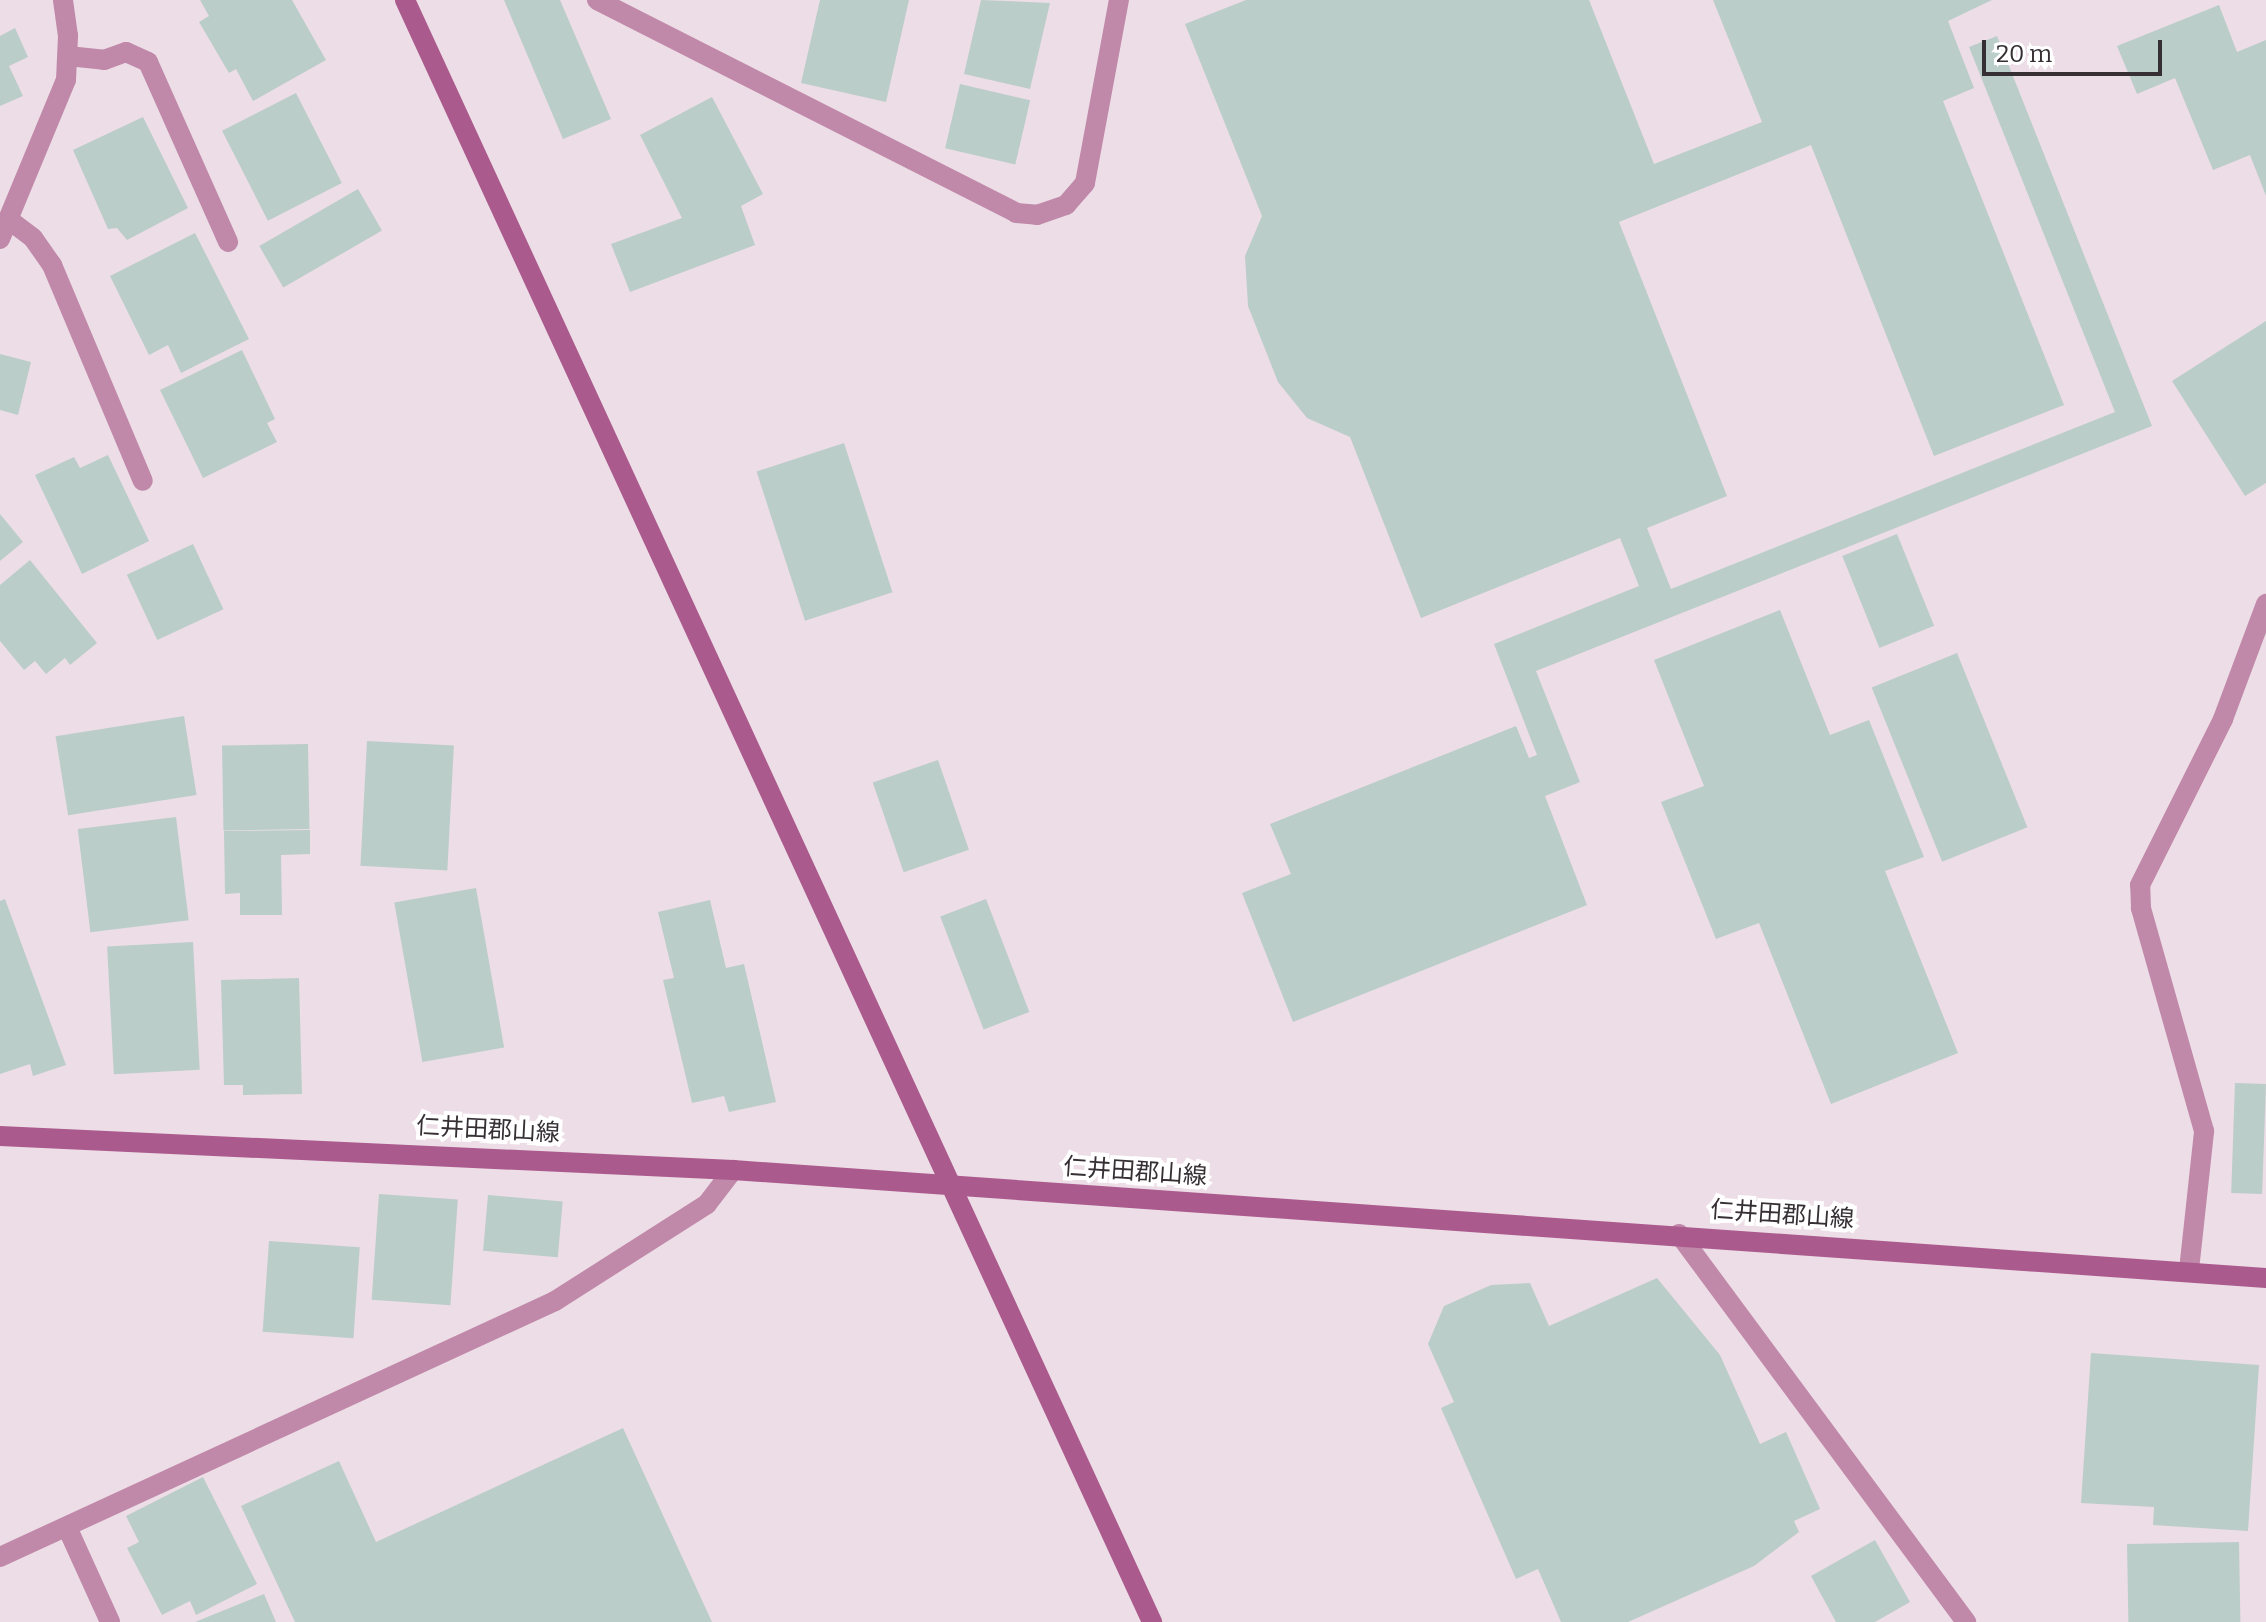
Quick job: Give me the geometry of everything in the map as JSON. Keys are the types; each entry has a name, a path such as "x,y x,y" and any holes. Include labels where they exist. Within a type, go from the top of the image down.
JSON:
{"main road":[{"path":"405,0 1152,1622"},
{"name":"仁井田郡山線","path":"0,1136 733,1170 1679,1234 2266,1278"}],"street":[{"path":"0,239 56,109 68,56 63,0"},
{"path":"597,0 1016,213 1037,215 1066,205 1085,183 1119,0"},
{"path":"68,56 104,60 126,52 148,62 228,242"},
{"path":"8,219 33,238 52,265 143,481"},
{"path":"2189,1270 2204,1131 2141,908 2140,885 2223,719 2266,604"},
{"path":"0,1557 555,1301 707,1204 733,1170"},
{"path":"1679,1234 1966,1622"},
{"path":"67,1527 110,1622"}],"building":[{"path":"200,0 292,0 326,60 253,101 236,69 229,73 199,22 209,16"},
{"path":"504,0 560,0 611,119 563,139"},
{"path":"820,0 909,0 886,102 801,83"},
{"path":"981,0 1050,3 1030,89 964,74"},
{"path":"1246,0 1589,0 1654,164 1762,122 1713,0 1992,0 1948,21 1974,88 1943,101 2064,405 1934,456 1811,145 1619,222 1727,496 1647,528 1671,589 2115,412 1969,47 1997,36 2152,426 1536,671 1580,782 1545,796 1587,905 1293,1022 1242,893 1291,874 1270,824 1516,726 1529,758 1537,755 1494,644 1639,586 1620,538 1421,618 1350,437 1307,418 1278,382 1248,306 1245,256 1262,216 1185,24"},
{"path":"2219,5 2237,52 2266,40 2266,196 2250,155 2213,170 2175,78 2137,94 2117,46"},
{"path":"15,28 28,57 9,66 23,96 0,106 0,36"},
{"path":"960,84 1030,100 1015,165 945,148"},
{"path":"296,93 342,183 268,221 222,131"},
{"path":"712,97 763,194 741,206 755,245 630,292 611,244 682,218 640,135"},
{"path":"143,117 188,208 127,240 117,228 108,229 73,150"},
{"path":"358,189 382,231 283,288 259,246"},
{"path":"195,233 249,339 181,373 168,345 149,355 110,276"},
{"path":"2266,321 2266,483 2245,496 2172,381"},
{"path":"242,350 275,419 267,423 277,442 203,478 160,390"},
{"path":"0,354 31,362 18,415 0,410"},
{"path":"844,443 893,592 805,621 757,471"},
{"path":"108,455 149,541 82,574 35,475 74,457 80,468"},
{"path":"0,514 23,542 0,561"},
{"path":"1897,534 1934,626 1879,648 1842,556"},
{"path":"193,544 223,609 157,640 127,575"},
{"path":"30,560 97,643 70,665 65,658 46,674 35,661 24,670 0,641 0,585"},
{"path":"1780,610 1830,735 1869,720 1924,857 1885,871 1958,1053 1831,1104 1759,923 1716,939 1661,802 1704,786 1654,660"},
{"path":"1957,653 2027,827 1942,862 1872,687"},
{"path":"184,716 197,795 68,815 56,736"},
{"path":"367,741 454,746 447,870 360,866"},
{"path":"308,744 309,829 223,830 222,746"},
{"path":"938,760 969,850 904,872 873,782"},
{"path":"176,817 189,920 90,932 78,829"},
{"path":"310,830 310,854 281,855 282,915 240,915 240,893 225,894 224,831"},
{"path":"476,888 504,1048 422,1062 394,902"},
{"path":"5,899 66,1065 33,1076 30,1064 0,1074 0,901"},
{"path":"986,899 1029,1012 984,1030 940,917"},
{"path":"710,900 726,968 744,964 776,1102 729,1112 724,1096 692,1103 663,980 674,978 658,912"},
{"path":"193,942 200,1070 114,1074 107,947"},
{"path":"299,978 302,1094 243,1095 243,1085 224,1085 221,980"},
{"path":"2235,1083 2266,1084 2262,1194 2231,1193"},
{"path":"379,1194 458,1200 450,1305 372,1300"},
{"path":"488,1195 563,1202 558,1257 483,1251"},
{"path":"269,1241 360,1247 353,1338 263,1332"},
{"path":"1657,1278 1720,1355 1760,1444 1786,1432 1820,1509 1794,1521 1799,1532 1754,1566 1628,1622 1561,1622 1538,1569 1516,1579 1441,1408 1454,1402 1428,1344 1444,1306 1491,1285 1530,1283 1549,1326"},
{"path":"2091,1353 2259,1365 2248,1531 2153,1525 2154,1507 2081,1503"},
{"path":"623,1428 712,1622 295,1622 241,1506 339,1461 376,1542"},
{"path":"203,1477 257,1584 196,1615 190,1601 162,1615 127,1548 139,1542 126,1516"},
{"path":"1875,1540 1910,1602 1875,1622 1836,1622 1811,1576"},
{"path":"2239,1542 2240,1622 2128,1622 2127,1544"},
{"path":"264,1594 276,1622 195,1622"}]}
